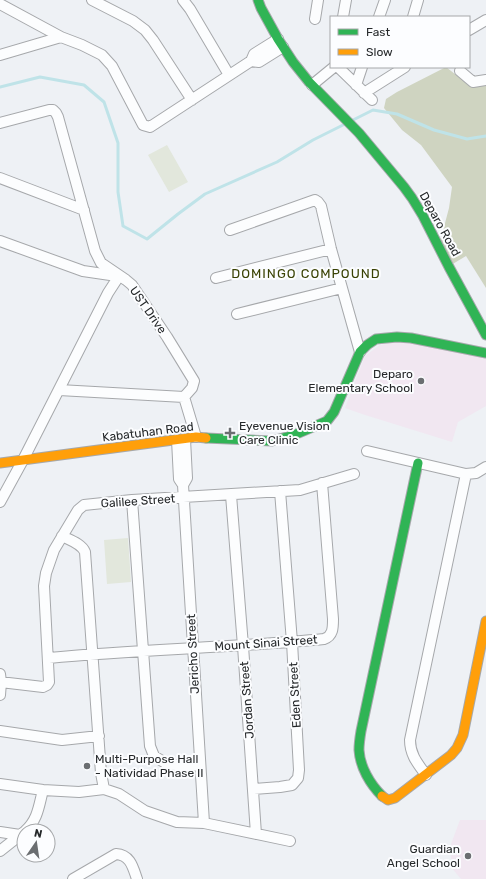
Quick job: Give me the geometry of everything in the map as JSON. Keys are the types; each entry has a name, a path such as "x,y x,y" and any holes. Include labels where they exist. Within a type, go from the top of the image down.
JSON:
{"street":[{"path":"92,0 133,21 144,30 153,40 192,100"},
{"path":"183,0 192,5 229,75"},
{"name":"Deparo Road","path":"258,0 280,43 293,62 312,85 359,133 412,198 486,335"},
{"path":"315,19 318,0"},
{"path":"343,16 346,0"},
{"path":"379,16 385,0"},
{"path":"413,16 418,0"},
{"path":"0,4 61,37 102,55 112,66 143,126 150,127 251,61 259,62 280,43"},
{"path":"470,29 486,20"},
{"path":"0,55 61,37"},
{"path":"0,47 10,52"},
{"path":"312,85 333,68"},
{"path":"339,68 372,100"},
{"path":"356,85 362,68"},
{"path":"364,93 403,68"},
{"path":"460,71 473,82 486,80"},
{"path":"0,123 49,110 53,110 56,113 98,259 119,276 108,293 0,502"},
{"path":"0,178 84,210"},
{"path":"230,230 315,200 318,202 321,206 331,249 360,352"},
{"name":"UST Drive","path":"0,241 83,271 119,276 132,285 194,380 192,388 184,397"},
{"path":"216,278 331,249"},
{"path":"238,314 342,288"},
{"name":"Kabatuhan Road","path":"0,463 196,437 272,441 294,435 327,421 334,412 360,352 376,339 397,337 411,338 486,353"},
{"path":"59,390 184,397 196,437"},
{"name":"Jericho Street","path":"181,439 187,478 183,485 204,823"},
{"path":"367,451 466,474 476,473 486,469"},
{"path":"418,463 359,744 362,764 374,786 385,799 392,800 395,798 454,753 461,743 486,621"},
{"name":"Galilee Street","path":"0,679 44,688 49,682 44,586 46,573 54,550 78,510 84,505 132,500 300,490 354,474"},
{"path":"426,775 413,757 410,740 466,474"},
{"name":"Mount Sinai Street","path":"48,658 93,654 243,646 324,639 328,637 333,628 322,483"},
{"name":"Eden Street","path":"253,789 292,785 298,778 299,770 292,642 280,491"},
{"name":"Jordan Street","path":"231,495 256,834"},
{"path":"132,500 150,746 154,756 167,764 184,766 200,765"},
{"path":"62,536 85,550 98,736 104,789"},
{"path":"0,679 0,695"},
{"path":"0,731 62,740 98,736"},
{"path":"0,784 43,790 79,792 104,789 119,794 145,811 177,822 204,823 290,841"},
{"path":"33,823 36,817 43,790"},
{"path":"0,832 16,833"},
{"path":"0,851 16,838"},
{"path":"73,879 116,854 122,855 126,858 131,864 137,879"}],"shaded area":[{"path":"167,145 188,182 169,192 148,155"},
{"name":"Deparo Elementary School","path":"397,341 486,355 486,406 458,422 452,442 345,408 365,356 380,345"},
{"path":"128,538 131,582 107,584 104,540"},
{"name":"Guardian Angel School","path":"460,820 486,820 486,879 461,879 451,867 451,844"}],"green space":[{"path":"444,68 447,68 470,86 486,84 486,288 466,256 451,265 440,242 449,208 452,187 421,145 402,130 384,108 386,99"}],"waterway":[{"path":"0,87 40,77 84,85 104,102 118,143 118,192 123,226 147,239 205,194 277,162 313,140 345,124"},
{"path":"353,120 373,110 397,114 434,130 467,139 486,136"}],"traffic: fast":[{"path":"258,0 278,39 293,62 309,82 359,133 412,198 486,335"},
{"path":"206,438 272,441 294,435 327,421 334,412 360,352 376,339 397,337 411,338 486,353"},
{"path":"382,796 373,786 361,763 359,750 360,740 418,463"}],"traffic: slow":[{"path":"0,463 196,437 206,438"},
{"path":"382,796 388,800 395,798 451,755 457,748 463,735 486,621"}],"place":[{"name":"Deparo Elementary School","path":"421,381"},
{"name":"Eyevenue Vision Care Clinic","path":"230,433"},
{"name":"Multi-Purpose Hall - Natividad Phase II","path":"87,766"},
{"name":"Guardian Angel School","path":"468,856"}],"district":[{"name":"DOMINGO COMPOUND","path":"306,273"}]}
